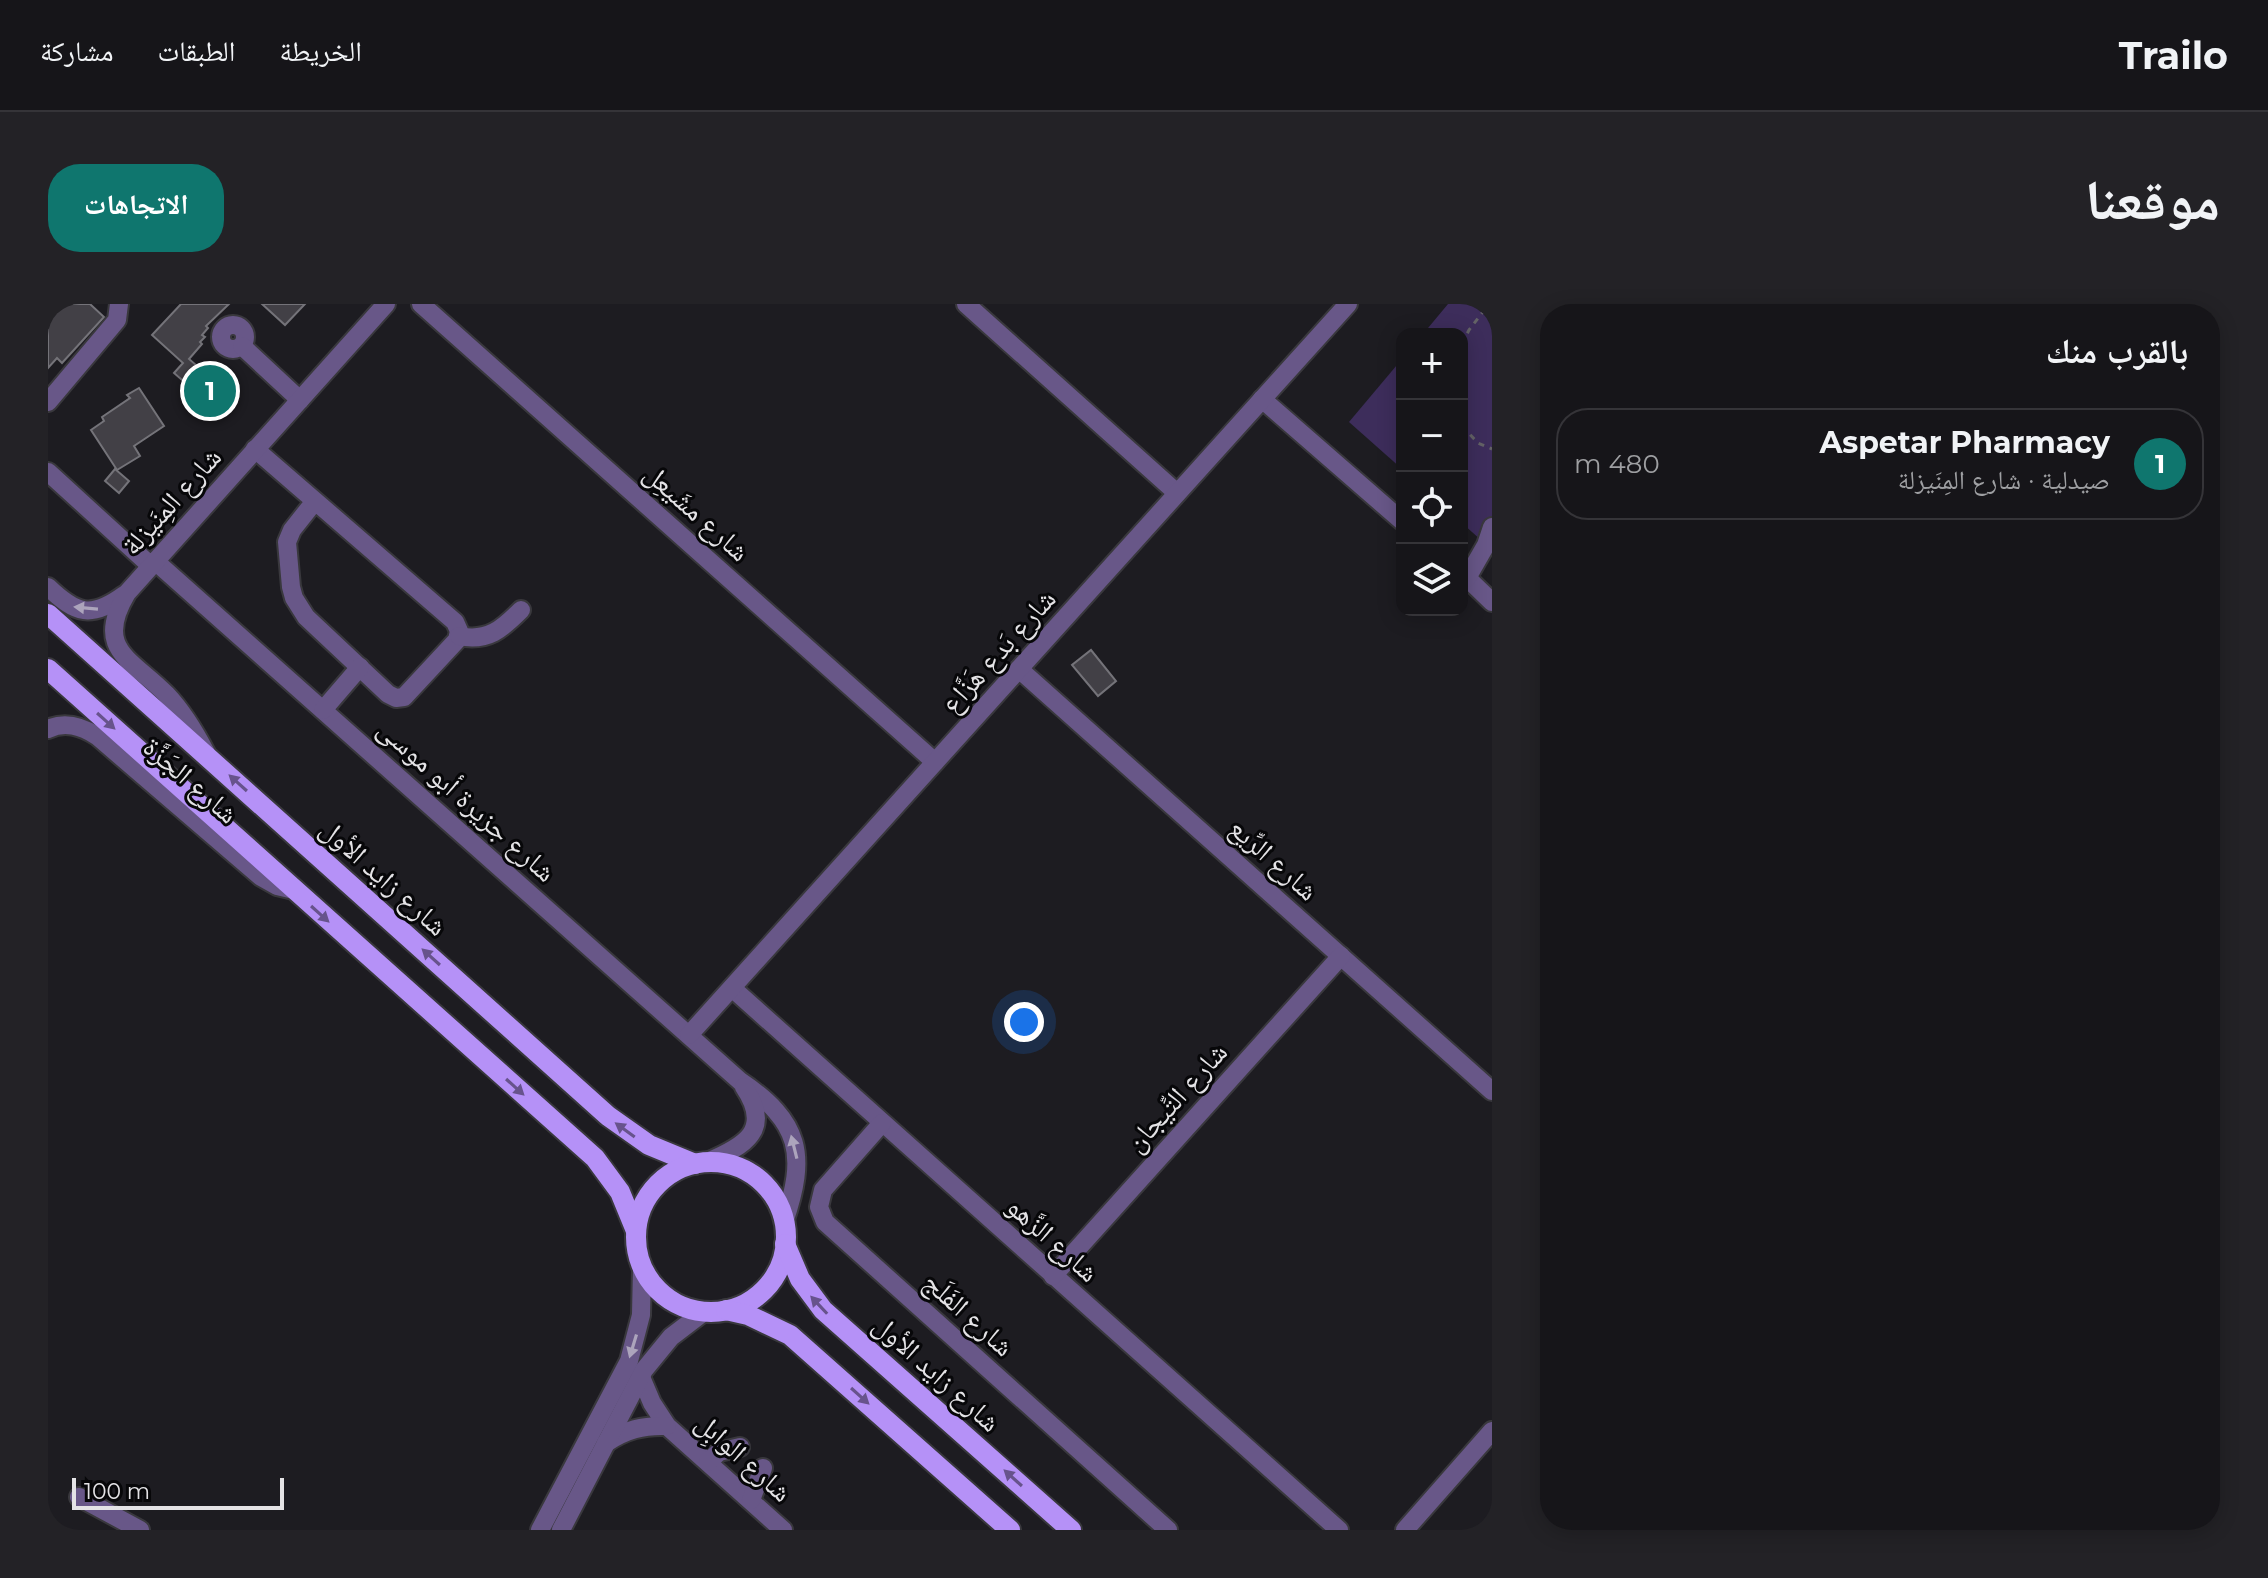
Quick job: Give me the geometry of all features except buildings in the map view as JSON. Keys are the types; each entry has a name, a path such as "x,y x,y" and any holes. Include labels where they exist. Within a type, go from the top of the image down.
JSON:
{"main road":[{"name":"شارع زايد الأول","path":"48,614 608,1116 649,1145 701,1163"},
{"path":"48,669 595,1158 620,1192 636,1231 642,1269 658,1290 692,1309 726,1310 748,1315 790,1335 1010,1530"},
{"path":"636,1231 643,1205 650,1193 670,1175 701,1163 731,1165 752,1174 776,1200 784,1222 783,1257 771,1281 751,1300 726,1310"},
{"name":"شارع زايد الأول","path":"785,1244 800,1279 823,1310 1071,1530"}],"street":[{"path":"48,402 117,320 119,304"},
{"name":"شارع المِنَيزلة","path":"48,587 68,605 83,611 107,607 127,593 386,304"},
{"name":"شارع مشَيعِل","path":"421,304 935,762"},
{"path":"966,304 1177,493"},
{"name":"شارع بَدع هَزَّاع","path":"689,1035 1348,304"},
{"path":"242,346 300,400"},
{"path":"1262,399 1396,516"},
{"path":"255,449 455,622 459,636"},
{"name":"شارع جزيرة أبو موسى","path":"48,472 323,710 740,1081 776,1109 793,1140 797,1178 784,1222"},
{"path":"315,501 292,530 287,542 291,587 306,617 388,694 396,698 404,697 459,636"},
{"path":"1468,572 1486,545 1492,527"},
{"path":"1468,579 1492,602"},
{"name":"شارع المِنَيزلة","path":"127,593 113,621 116,644 177,706 207,756"},
{"path":"459,636 478,638 492,635 521,610"},
{"path":"323,710 360,667"},
{"name":"شارع الرِّيع","path":"1019,669 1492,1091"},
{"name":"شارع الجَزَّة","path":"48,729 64,724 86,729 97,736 261,877 277,886 294,890"},
{"name":"شارع التِّيجان","path":"1053,1276 1341,956"},
{"name":"شارع الزَّهو","path":"732,988 1339,1530"},
{"name":"شارع جزيرة أبو موسى","path":"701,1163 731,1152 754,1132 758,1122 756,1111 740,1081"},
{"name":"شارع الفَلَج","path":"882,1123 823,1190 819,1207 825,1222 1168,1530"},
{"path":"540,1530 629,1361 641,1315 642,1269"},
{"path":"561,1530 641,1377 671,1337 705,1311"},
{"name":"شارع الوابِل","path":"641,1377 652,1403 667,1426 783,1530"},
{"name":"شارع الوابِل","path":"606,1444 628,1430 667,1426"},
{"path":"1405,1530 1492,1431"},
{"path":"708,1462 719,1452 740,1447"},
{"path":"751,1500 763,1468"},
{"path":"79,1497 140,1530"}],"path":[{"path":"1468,332 1489,304"},
{"path":"1468,432 1478,443 1492,449"}],"shaded area":[{"path":"1448,304 1492,304 1492,550 1468,528 1468,328 1428,328"},
{"path":"1396,366 1396,464 1349,422"}],"place":[{"name":"Aspetar Pharmacy","path":"210,391"}]}
